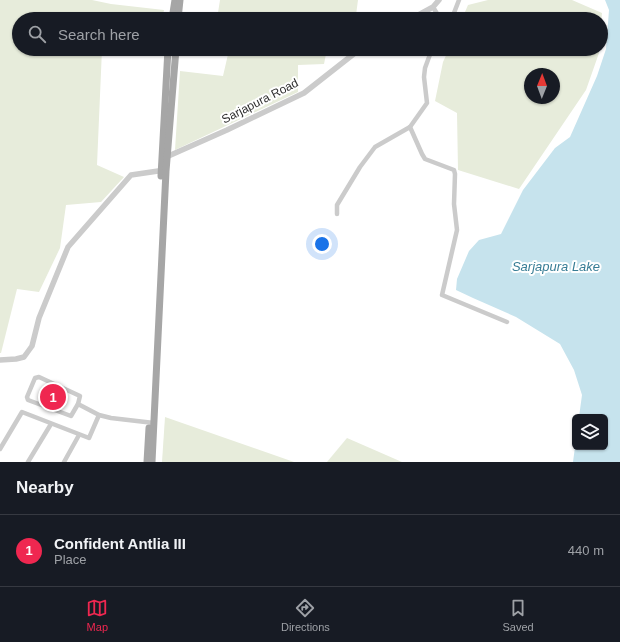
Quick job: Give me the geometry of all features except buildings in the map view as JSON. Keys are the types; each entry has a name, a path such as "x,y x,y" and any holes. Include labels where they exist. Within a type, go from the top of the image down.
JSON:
{"main road":[{"path":"173,12 175,0"},
{"path":"179,12 180,0"},
{"path":"165,158 168,56"},
{"path":"152,462 152,423 164,170 175,56"},
{"path":"147,462 152,423"}],"street":[{"path":"424,12 433,7 440,0"},
{"path":"454,12 459,0"},
{"path":"433,7 436,12"},
{"name":"Sarjapura Road","path":"165,158 304,93 351,56"},
{"path":"337,214 337,205 360,167 375,147 410,127 427,103 424,77 425,68 429,56"},
{"path":"410,127 425,158 454,170 455,174 454,204 457,230 442,295 507,322"},
{"path":"0,360 16,360 24,357 32,346 39,318 68,247 131,175 164,170"},
{"path":"39,377 80,396 78,404 71,416 28,400 27,397 35,378 39,377"},
{"path":"78,404 99,415 152,423"},
{"path":"0,449 22,412 88,438 99,415"},
{"path":"28,462 51,424"},
{"path":"64,462 80,434"}],"green space":[{"path":"0,0 92,0 111,4 164,10 164,12 12,12 12,56 102,56 97,165 124,177 101,202 66,205 60,248 39,292 17,289 0,353"},
{"path":"220,0 358,0 356,12 218,12"},
{"path":"488,0 572,0 600,12 465,12 468,5"},
{"path":"228,56 326,56 324,64 298,65 298,92 175,150 180,71 223,76"},
{"path":"446,56 598,56 586,90 519,189 458,170 457,113 435,101 443,62"},
{"path":"165,417 294,462 162,462"},
{"path":"347,438 402,462 327,462"}],"water":[{"name":"Sarjapura Lake","path":"605,0 620,0 620,462 573,462 575,450 608,450 608,414 579,414 582,395 574,370 560,344 516,317 456,290 457,279 469,251 479,240 501,234 523,190 555,148 570,137 597,76 604,56 608,56 609,10"}],"place":[{"name":"Confident Antlia III","path":"53,397"}]}
